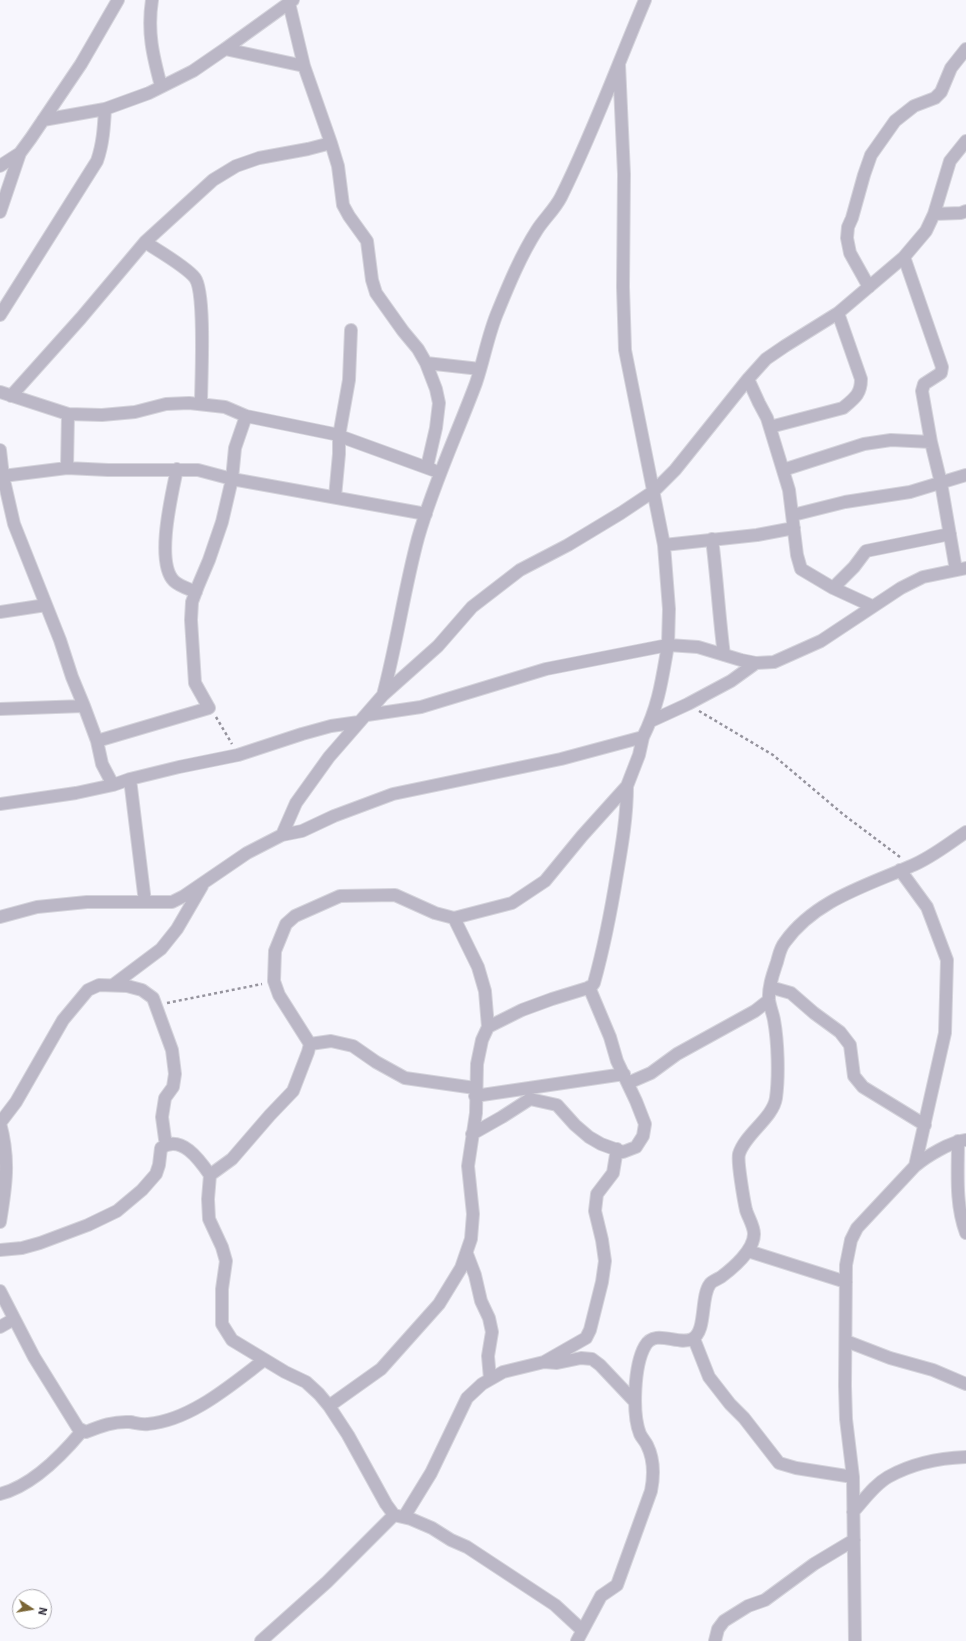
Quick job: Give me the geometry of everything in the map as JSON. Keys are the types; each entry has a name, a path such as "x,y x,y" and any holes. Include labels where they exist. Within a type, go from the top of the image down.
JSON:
{"street":[{"path":"0,212 20,153 81,64 118,0"},
{"path":"152,0 150,31 152,53 161,86"},
{"path":"383,695 391,666 408,580 426,514 434,489 442,473 480,369 500,306 537,229 560,200 588,140 645,0"},
{"path":"43,120 105,109 193,71 291,1 304,66 338,166 343,205 367,241 372,280 376,293 418,349 426,363 436,389 439,403 436,428 427,467"},
{"path":"225,49 304,66"},
{"path":"869,287 850,253 848,227 871,155 895,121 914,106 935,98 941,92 951,68 966,49"},
{"path":"488,1027 522,1010 589,987 594,983 606,938 614,895 627,812 627,786 643,737 658,702 668,645 668,608 664,545 625,350 623,287 624,174 619,64"},
{"path":"0,315 97,161 103,133 105,109"},
{"path":"282,836 296,803 329,757 383,695 438,646 472,607 520,570 568,545 654,491 674,470 766,359 838,313 904,257 926,231 934,214 950,161 966,141"},
{"path":"331,143 308,149 258,158 236,166 213,180 145,242 82,318 6,394 68,414 102,415 135,412 166,404 201,404 225,408 246,416 339,436 442,473"},
{"path":"0,166 20,153"},
{"path":"934,214 960,213 966,211"},
{"path":"145,242 197,280 200,292 202,329 201,404"},
{"path":"0,804 76,793 113,785 179,766 238,755 331,726 363,718 421,707 546,669 668,645 698,647 756,663 774,662 821,641 872,606 901,588 923,577 961,569 950,534 922,391 924,384 941,373 942,367 904,257"},
{"path":"770,427 843,408 861,390 861,379 838,313"},
{"path":"334,497 339,454 339,436 349,380 351,330"},
{"path":"426,363 480,369"},
{"path":"748,379 770,427 789,490 797,555 801,569 833,588 872,606"},
{"path":"67,468 68,414"},
{"path":"97,741 209,708 195,683 191,620 192,602 212,554 222,522 232,479 235,448 246,416"},
{"path":"783,470 864,444 891,440 932,442"},
{"path":"0,450 3,476 14,524 60,640 72,677 97,741 102,764 113,785"},
{"path":"3,476 67,468 108,470 198,470 232,479 426,514"},
{"path":"177,469 166,534 165,558 168,570 174,582 196,592"},
{"path":"793,515 845,502 910,492 966,475"},
{"path":"664,545 757,535 794,528"},
{"path":"833,588 854,567 866,551 950,534"},
{"path":"712,539 724,655"},
{"path":"0,612 46,605"},
{"path":"651,721 688,704 731,681 756,663"},
{"path":"0,708 84,706"},
{"path":"0,917 37,907 87,902 172,902 204,883 247,853 282,836 302,832 334,816 393,794 561,759 643,737"},
{"path":"130,779 145,902"},
{"path":"210,1175 232,1159 293,1091 306,1059 310,1044 279,995 274,981 275,951 286,924 295,916 340,896 395,895 435,913 454,918 512,903 545,881 627,786"},
{"path":"576,1641 601,1596 617,1584 651,1491 653,1478 652,1458 648,1446 640,1435 636,1421 635,1402 635,1390 645,1344 656,1338 666,1338 682,1342 694,1339 699,1333 705,1297 710,1283 731,1269 748,1251 754,1234 746,1210 738,1155 776,1101 778,1071 774,1020 769,1000 770,987 782,945 804,920 834,898 912,866 966,832"},
{"path":"900,870 927,908 947,960 945,1033 915,1166"},
{"path":"113,985 161,949 183,919 204,883"},
{"path":"329,1406 381,1369 410,1338 438,1304 461,1268 471,1239 473,1214 468,1166 476,1113 475,1092 477,1064 482,1040 488,1027 485,991 478,967 454,918"},
{"path":"0,1222 8,1173 6,1142 0,1123 16,1102 63,1020 88,990 99,985 127,986 142,990 154,998 172,1050 175,1074 173,1087 165,1098 162,1116 167,1144"},
{"path":"472,1134 502,1118 530,1099 557,1105 575,1125 601,1144 623,1152 636,1147 643,1136 645,1124 589,987"},
{"path":"770,987 791,993 814,1014 840,1032 850,1045 854,1076 863,1087 925,1125"},
{"path":"310,1044 331,1041 353,1046 381,1065 405,1078 475,1092 626,1079 650,1073 677,1054 749,1015 769,1000"},
{"path":"855,1641 853,1477 846,1419 846,1265 851,1240 857,1228 915,1166 925,1158 962,1140 958,1200 961,1219 966,1233"},
{"path":"0,1250 22,1248 40,1243 88,1225 117,1211 142,1190 156,1174 159,1165 161,1148 167,1144 178,1143 199,1159 210,1175 208,1199 209,1219 222,1247 226,1261 222,1289 222,1324 232,1340 264,1360 306,1382 329,1406 348,1434 386,1504 399,1516 432,1528 444,1534 451,1540 467,1547 540,1594 555,1605 582,1630"},
{"path":"262,1640 399,1516 431,1473 467,1398 482,1384 503,1372 544,1362 586,1338 590,1330 605,1261 595,1211 597,1194 613,1173 617,1150"},
{"path":"748,1251 846,1282"},
{"path":"467,1254 475,1275 481,1301 489,1318 492,1332 488,1356 490,1379"},
{"path":"0,1291 34,1357 78,1428 86,1432 109,1423 120,1422 147,1424 164,1421 197,1408 264,1360"},
{"path":"0,1327 14,1319"},
{"path":"694,1339 709,1377 730,1404 744,1418 779,1463 796,1468 853,1477"},
{"path":"846,1341 890,1358 934,1370 966,1384"},
{"path":"544,1362 557,1363 582,1358 592,1359 600,1365 635,1402"},
{"path":"0,1494 29,1481 63,1453 82,1430"},
{"path":"853,1512 873,1489 887,1477 915,1465 956,1457 966,1457"},
{"path":"715,1641 718,1629 724,1621 748,1606 765,1600 814,1564 854,1540"}],"path":[{"path":"688,704 773,755 844,815 912,866"},
{"path":"209,708 218,719 238,755"},
{"path":"156,1005 274,981"}]}
